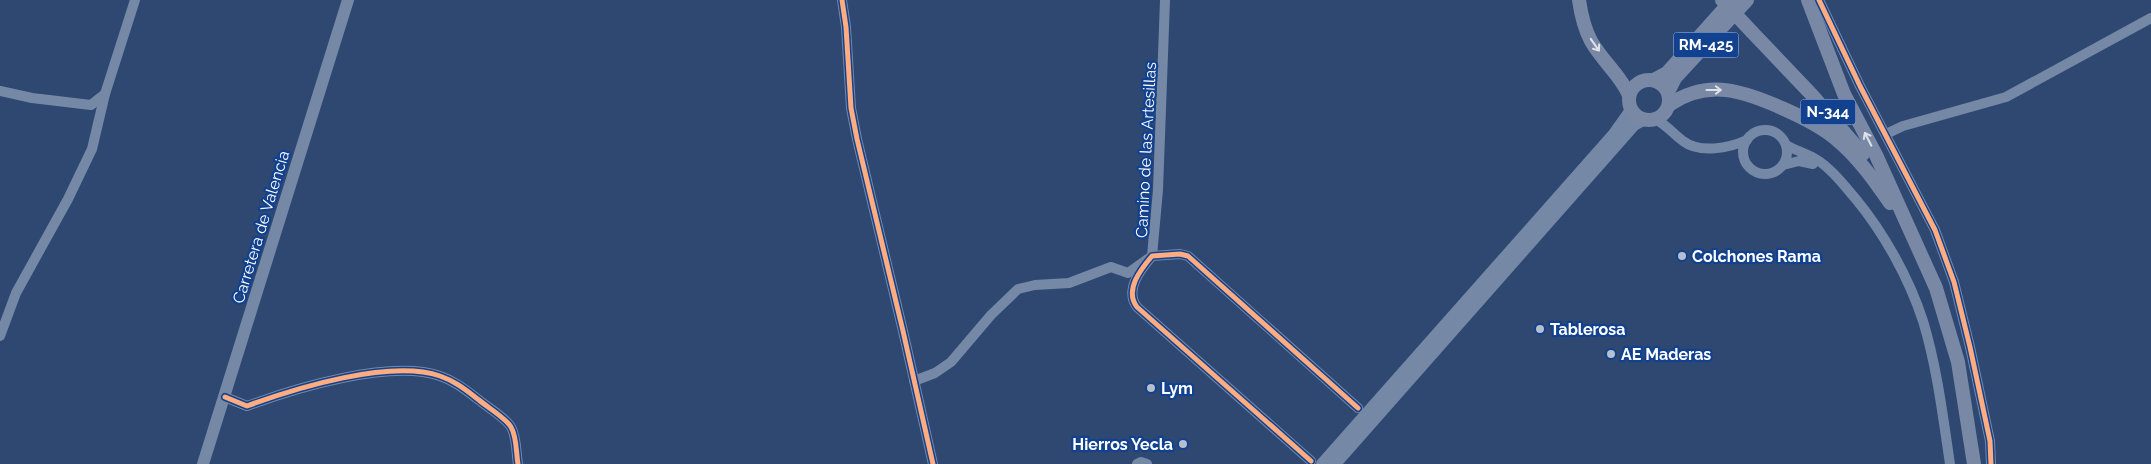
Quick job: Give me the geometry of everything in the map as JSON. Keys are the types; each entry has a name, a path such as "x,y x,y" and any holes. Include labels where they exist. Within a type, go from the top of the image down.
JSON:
{"highway":[{"path":"1579,0 1581,18 1591,41 1617,73 1629,95 1631,110 1660,109 1693,92 1709,90 1732,90 1762,99 1818,126 1836,139 1868,171 1916,240"},
{"name":"N-344","path":"1722,0 1828,113 1862,153 1895,200 1916,240 1936,288 1951,336 1958,362 1974,464"},
{"name":"RM-425","path":"1654,80 1667,73 1732,0"},
{"name":"RM-425","path":"1660,109 1675,78 1747,0"},
{"path":"1808,0 1844,94 1876,155 1895,200"},
{"path":"1629,95 1632,89 1641,81 1654,80 1664,87 1660,109"}],"main road":[{"name":"Carretera de Valencia","path":"203,464 348,0"},
{"path":"1335,464 1634,125 1660,109"},
{"path":"1316,462 1618,129 1631,110"}],"street":[{"path":"0,336 16,293 68,199 92,149 105,94 135,0"},
{"path":"842,0 846,27 851,108 933,464"},
{"name":"Camino de las Artesillas","path":"914,381 935,373 951,362 991,315 1018,289 1069,283 1103,269 1111,268 1128,273 1152,256 1158,190 1166,0"},
{"path":"1819,0 1935,230 1954,282 1970,346 1990,441 1991,464"},
{"path":"1886,134 1903,126 2006,97 2151,18"},
{"path":"0,91 32,98 90,105 105,94"},
{"path":"1660,109 1668,118 1676,134 1689,145 1717,148 1735,146 1747,140 1758,131 1772,131 1778,134 1786,145 1787,152 1783,165"},
{"path":"1747,140 1743,152 1747,164"},
{"path":"1786,145 1814,158 1829,170 1852,195 1874,223 1910,290 1922,320 1932,355 1950,464"},
{"path":"1717,148 1733,154 1755,172 1767,174 1774,172 1783,165 1799,161 1810,162 1829,170"},
{"path":"1316,462 1133,302 1134,283 1152,256 1180,254 1188,256 1358,408"},
{"path":"225,397 247,406 341,378 390,372 429,373 440,376 459,386 509,424 514,435 518,464"},
{"path":"1137,464 1141,462 1147,464"}],"cycle path":[{"path":"842,0 846,27 851,108 857,139 933,464"},
{"path":"1819,0 1860,86 1935,230 1954,282 1970,347 1990,441 1991,464"},
{"path":"1311,461 1137,307 1133,300 1133,287 1139,273 1152,256 1180,254 1188,256 1358,408"},
{"path":"225,397 247,406 316,384 370,373 396,371 419,372 440,376 465,390 509,424 514,435 518,464"}],"place":[{"name":"Colchones Rama","path":"1682,256"},
{"name":"Tablerosa","path":"1540,329"},
{"name":"AE Maderas","path":"1611,354"},
{"name":"Lym","path":"1151,388"},
{"name":"Hierros Yecla","path":"1183,444"}]}
